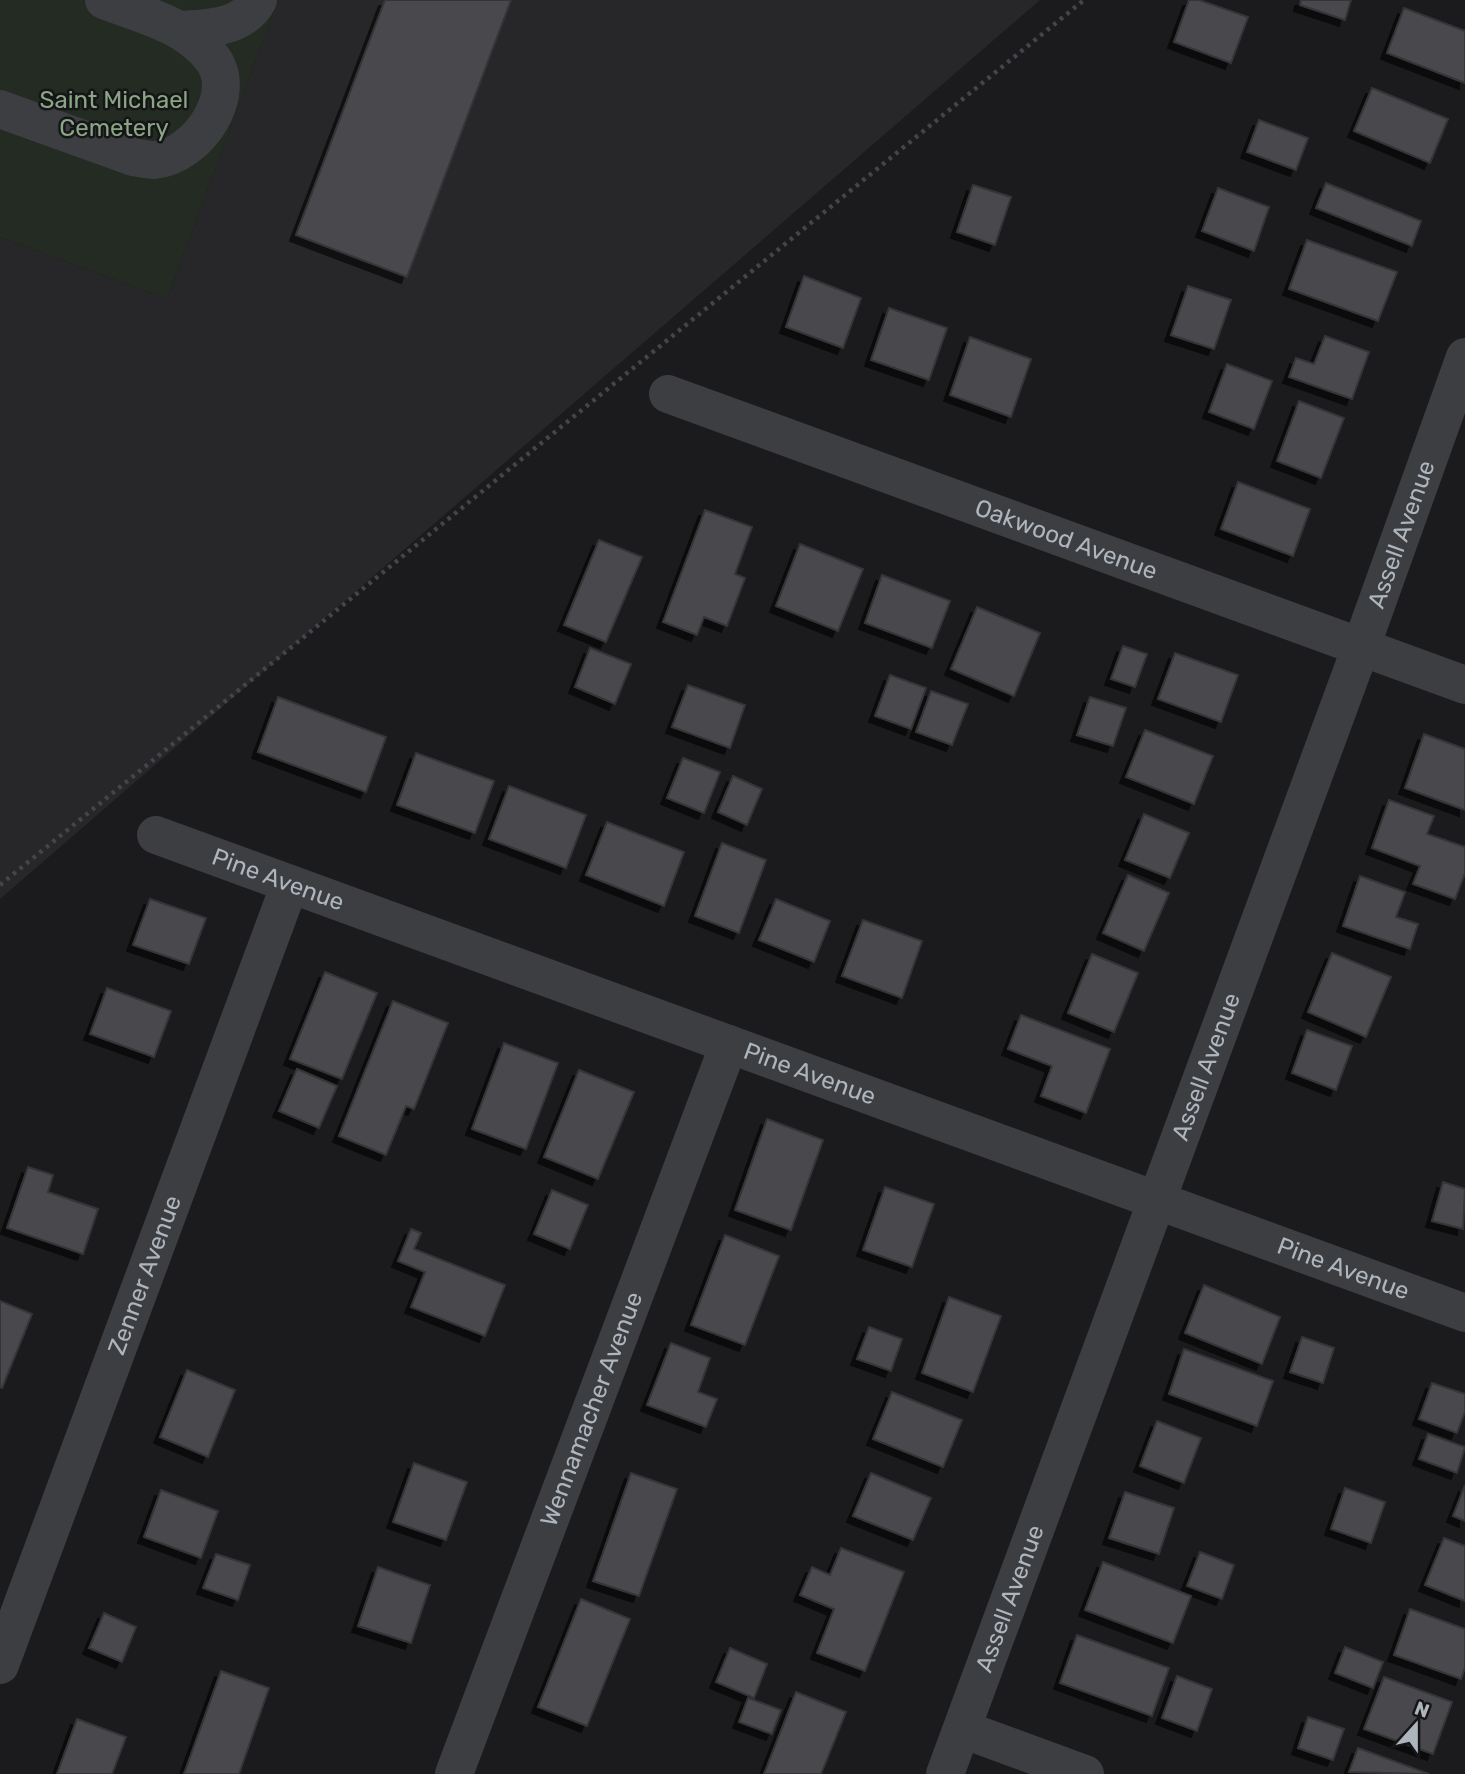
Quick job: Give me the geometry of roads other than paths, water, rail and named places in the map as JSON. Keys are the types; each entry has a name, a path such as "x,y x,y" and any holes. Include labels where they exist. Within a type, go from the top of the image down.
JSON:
{"street":[{"path":"0,109 133,157 154,160 170,156 189,145 206,127 219,102 223,79 214,59 181,30 104,0"},
{"path":"181,30 236,22 253,9 258,0"},
{"name":"Assell Avenue","path":"945,1774 1362,647 1465,356"},
{"name":"Oakwood Avenue","path":"668,394 1465,685"},
{"name":"Pine Avenue","path":"156,835 1465,1313"},
{"name":"Zenner Avenue","path":"0,1665 290,884"},
{"name":"Wennamacher Avenue","path":"454,1774 729,1044"},
{"path":"962,1729 1085,1774"}],"park label":[{"name":"Saint Michael Cemetery","path":"114,114"}]}
